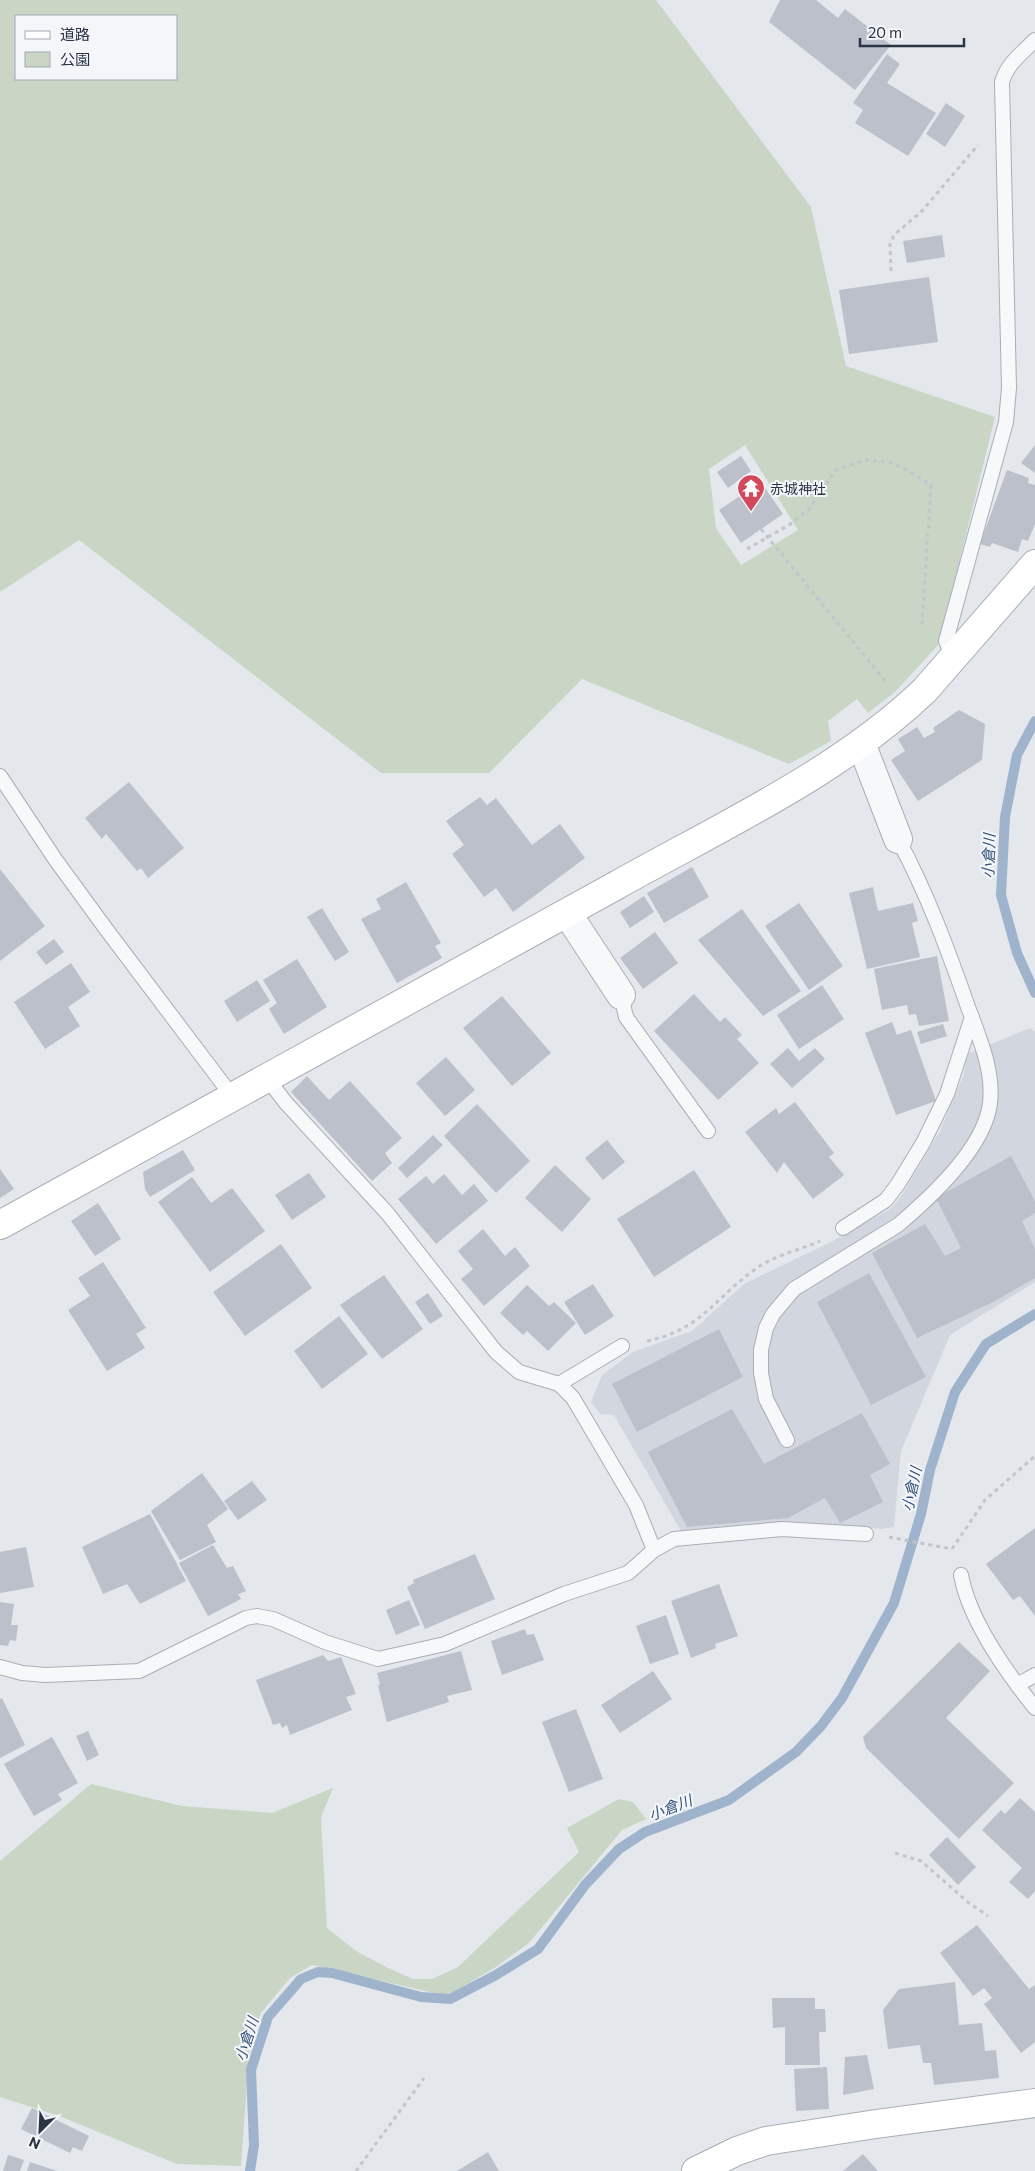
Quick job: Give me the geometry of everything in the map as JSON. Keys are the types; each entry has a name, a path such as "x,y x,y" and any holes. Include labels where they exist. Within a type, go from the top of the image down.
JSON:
{"street":[{"path":"0,1226 266,1077 567,914 796,785 861,743 907,708 954,659 1035,564"},
{"path":"861,743 898,839"},
{"path":"567,914 621,995"},
{"path":"696,2171 737,2151 766,2141 1035,2103"}],"lane":[{"path":"954,659 946,641 1006,422 1008,405 1002,82 1005,72 1035,40"},
{"path":"0,776 55,859 111,937 232,1096"},
{"path":"787,1440 766,1399 761,1373 761,1350 766,1328 778,1308 794,1289 898,1225 913,1213 946,1179 975,1141 984,1124 990,1104 991,1078 972,1017 929,904 898,839"},
{"path":"621,995 626,1017 708,1131"},
{"path":"842,1228 886,1200 923,1144 947,1094 972,1017"},
{"path":"266,1077 286,1103 388,1214 496,1352 519,1372 559,1384 573,1398 636,1505 654,1550"},
{"path":"559,1384 622,1346"},
{"path":"0,1667 22,1673 71,1676 139,1671 246,1618 257,1616 273,1619 333,1645 378,1659 445,1644 564,1594 628,1573 654,1550 674,1539 782,1529 866,1534"},
{"path":"961,1576 964,1593 998,1658 1035,1708"},
{"path":"1017,1685 1035,1675"}],"path":[{"path":"891,271 890,244 894,235 922,211 1003,116"},
{"path":"747,549 767,538 809,509 836,470 865,460 889,462 931,485 932,502 922,627"},
{"path":"761,529 888,684"},
{"path":"622,1346 655,1340 682,1331 704,1316 758,1267 833,1236 842,1228"},
{"path":"893,1538 940,1546 952,1550 984,1500 1035,1456"},
{"path":"895,1853 921,1861 968,1903 988,1916"},
{"path":"356,2171 424,2078"}],"shaded area":[{"path":"1030,1028 1035,1032 1035,1282 950,1335 901,1451 894,1527 882,1529 794,1522 681,1531 614,1415 600,1414 591,1402 602,1375 633,1352 692,1331 744,1284 831,1242 890,1209 900,1198 940,1131 964,1074 967,1054"}],"green space":[{"path":"0,0 656,0 811,207 846,366 995,417 939,644 895,692 868,713 857,699 828,721 831,741 789,764 582,679 489,773 381,773 79,540 0,592","holes":["745,445 798,530 741,565 716,528 709,469"]},
{"path":"91,1784 182,1806 272,1813 333,1788 321,1817 327,1928 356,1951 413,1979 432,1979 458,1967 579,1852 567,1828 619,1799 633,1802 646,1819 622,1830 529,1943 496,1967 455,1991 443,1995 312,1965 290,1978 261,2013 250,2042 241,2166 177,2164 59,2116 0,2097 0,1861"}],"building":[{"path":"780,0 816,0 838,18 845,9 891,45 855,90 769,22"},
{"path":"887,54 900,64 887,83 936,113 908,156 855,123 863,110 853,103"},
{"path":"946,103 965,116 945,147 926,134"},
{"path":"942,235 945,257 907,263 903,241"},
{"path":"929,277 938,342 849,354 839,290"},
{"path":"1035,445 1035,473 1021,463"},
{"path":"741,456 751,471 728,488 717,472"},
{"path":"1007,470 1029,478 1028,483 1035,485 1035,524 1028,541 1022,539 1018,552 992,543 990,547 980,544"},
{"name":"赤城神社","path":"761,482 783,514 741,543 719,510"},
{"path":"959,710 985,724 982,760 918,801 891,760 905,751 898,739 917,727 924,738 935,732 933,728"},
{"path":"129,782 184,848 148,878 141,868 137,871 106,834 102,839 85,818"},
{"path":"480,797 487,805 496,798 532,845 560,824 585,858 513,912 496,888 484,897 452,854 464,845 446,821"},
{"path":"692,867 709,897 664,923 647,893"},
{"path":"0,869 45,926 0,961"},
{"path":"406,882 441,943 435,946 442,958 397,983 361,919 381,909 376,899"},
{"path":"873,887 878,911 913,903 918,921 912,923 920,957 867,969 849,893"},
{"path":"644,896 654,912 630,928 620,912"},
{"path":"799,903 843,966 809,990 765,926"},
{"path":"322,908 349,952 335,961 307,917"},
{"path":"742,909 801,991 763,1016 698,940"},
{"path":"655,932 678,963 643,989 620,958"},
{"path":"54,939 64,952 46,965 36,952"},
{"path":"937,956 949,1021 919,1026 916,1014 909,1015 907,1005 882,1010 874,969"},
{"path":"297,959 327,1007 284,1034 269,1009 277,1003 263,980"},
{"path":"71,963 90,992 68,1007 80,1026 45,1049 14,1002"},
{"path":"257,980 270,1001 237,1022 224,1001"},
{"path":"822,985 844,1019 799,1049 777,1015"},
{"path":"694,994 720,1022 725,1017 742,1035 737,1039 759,1063 718,1100 654,1031"},
{"path":"502,996 551,1053 512,1086 463,1028"},
{"path":"892,1022 897,1035 911,1030 936,1101 896,1115 865,1033"},
{"path":"943,1024 947,1036 921,1044 917,1032"},
{"path":"788,1048 799,1061 815,1048 825,1059 792,1088 770,1064"},
{"path":"446,1057 475,1090 445,1116 416,1083"},
{"path":"307,1076 329,1100 350,1081 402,1138 385,1153 392,1163 372,1181 291,1092"},
{"path":"795,1102 834,1153 829,1157 844,1175 813,1199 784,1162 777,1173 745,1132 776,1108 779,1114"},
{"path":"477,1104 530,1161 496,1193 444,1136"},
{"path":"433,1135 443,1145 407,1178 398,1168"},
{"path":"607,1140 625,1162 603,1180 585,1158"},
{"path":"183,1150 195,1170 150,1197 145,1189 143,1172"},
{"path":"1011,1156 1035,1201 1035,1213 1022,1221 1035,1249 1035,1278 993,1302 917,1338 872,1253 925,1224 945,1256 961,1248 936,1198"},
{"path":"555,1165 591,1199 562,1232 525,1198"},
{"path":"0,1169 14,1189 0,1198"},
{"path":"694,1170 731,1227 654,1277 617,1219"},
{"path":"309,1173 326,1197 292,1220 275,1195"},
{"path":"444,1174 462,1195 474,1184 488,1201 436,1244 398,1199 426,1176 433,1184"},
{"path":"192,1177 211,1203 232,1188 265,1231 210,1272 158,1202"},
{"path":"98,1203 121,1239 95,1256 71,1221"},
{"path":"483,1229 505,1256 515,1247 530,1266 484,1306 461,1279 473,1269 458,1251"},
{"path":"281,1244 312,1288 245,1336 213,1292"},
{"path":"103,1262 146,1328 136,1334 145,1348 107,1371 68,1310 90,1296 78,1278"},
{"path":"869,1273 926,1377 871,1405 817,1302"},
{"path":"384,1275 423,1329 382,1359 340,1305"},
{"path":"593,1284 614,1316 585,1335 564,1302"},
{"path":"527,1285 549,1306 554,1302 576,1323 548,1351 527,1331 523,1335 500,1313"},
{"path":"428,1293 443,1316 430,1324 415,1302"},
{"path":"339,1316 368,1354 322,1389 294,1351"},
{"path":"719,1329 743,1377 637,1432 612,1384"},
{"path":"732,1409 764,1464 862,1413 890,1464 870,1475 883,1502 840,1523 825,1498 788,1518 687,1527 648,1452"},
{"path":"202,1473 228,1509 207,1525 216,1542 180,1560 151,1511"},
{"path":"252,1481 267,1500 238,1520 224,1501"},
{"path":"150,1514 186,1581 140,1604 127,1584 103,1594 82,1547"},
{"path":"1035,1528 1035,1616 1020,1596 1013,1600 986,1564"},
{"path":"213,1545 227,1568 233,1566 246,1591 238,1594 241,1599 208,1616 179,1563"},
{"path":"26,1547 34,1587 0,1593 0,1552"},
{"path":"475,1554 495,1599 425,1629 407,1587 414,1583 413,1580"},
{"path":"719,1584 738,1636 715,1644 716,1648 691,1658 671,1601"},
{"path":"409,1600 420,1625 396,1635 386,1610"},
{"path":"0,1602 14,1604 11,1625 18,1625 16,1641 10,1640 8,1646 0,1645"},
{"path":"666,1615 679,1654 650,1664 636,1626"},
{"path":"525,1629 527,1635 534,1634 544,1660 502,1675 491,1641"},
{"path":"959,1642 990,1671 946,1718 1014,1783 959,1839 866,1748 863,1737"},
{"path":"461,1651 472,1690 447,1696 449,1702 387,1722 378,1686 380,1684 377,1673"},
{"path":"323,1655 328,1661 341,1657 356,1694 346,1697 352,1710 290,1735 287,1725 282,1728 280,1723 273,1725 256,1680"},
{"path":"653,1671 672,1699 620,1733 601,1705"},
{"path":"2,1698 25,1745 0,1758 0,1699"},
{"path":"576,1709 603,1779 569,1792 542,1722"},
{"path":"88,1731 99,1755 87,1761 76,1736"},
{"path":"52,1737 78,1783 58,1794 62,1800 34,1816 4,1764"},
{"path":"1020,1798 1035,1812 1035,1891 1028,1899 1009,1882 1022,1868 982,1830 1001,1810 1005,1814"},
{"path":"947,1837 976,1867 958,1885 929,1855"},
{"path":"977,1925 1029,1989 1035,1985 1035,2042 1021,2053 984,2004 992,1998 984,1988 973,1996 940,1953"},
{"path":"955,1982 959,2025 982,2023 985,2051 996,2050 999,2078 934,2085 931,2063 923,2063 920,2045 888,2049 883,2010 899,1989"},
{"path":"772,1998 815,1998 815,2009 825,2009 826,2032 819,2032 820,2065 785,2065 785,2027 773,2028"},
{"path":"867,2055 874,2089 843,2095 845,2057"},
{"path":"827,2067 829,2109 796,2111 794,2069"},
{"path":"32,2108 89,2136 82,2151 73,2147 70,2153 21,2129"},
{"path":"488,2152 499,2171 457,2171"},
{"path":"863,2154 878,2171 843,2171"},
{"path":"8,2155 24,2160 20,2171 3,2171"},
{"path":"30,2162 57,2171 27,2171"}],"waterway":[{"name":"小倉川","path":"1035,721 1017,755 1005,817 1001,895 1017,953 1035,993"},
{"name":"小倉川","path":"250,2171 254,2145 251,2070 268,2017 301,1979 318,1972 332,1973 421,1997 450,1999 496,1975 538,1949 585,1885 619,1849 645,1832 729,1800 796,1752 821,1726 842,1698 894,1603 921,1514 930,1470 955,1392 986,1344 1035,1314"}],"place":[{"name":"赤城神社","path":"751,512"}]}
